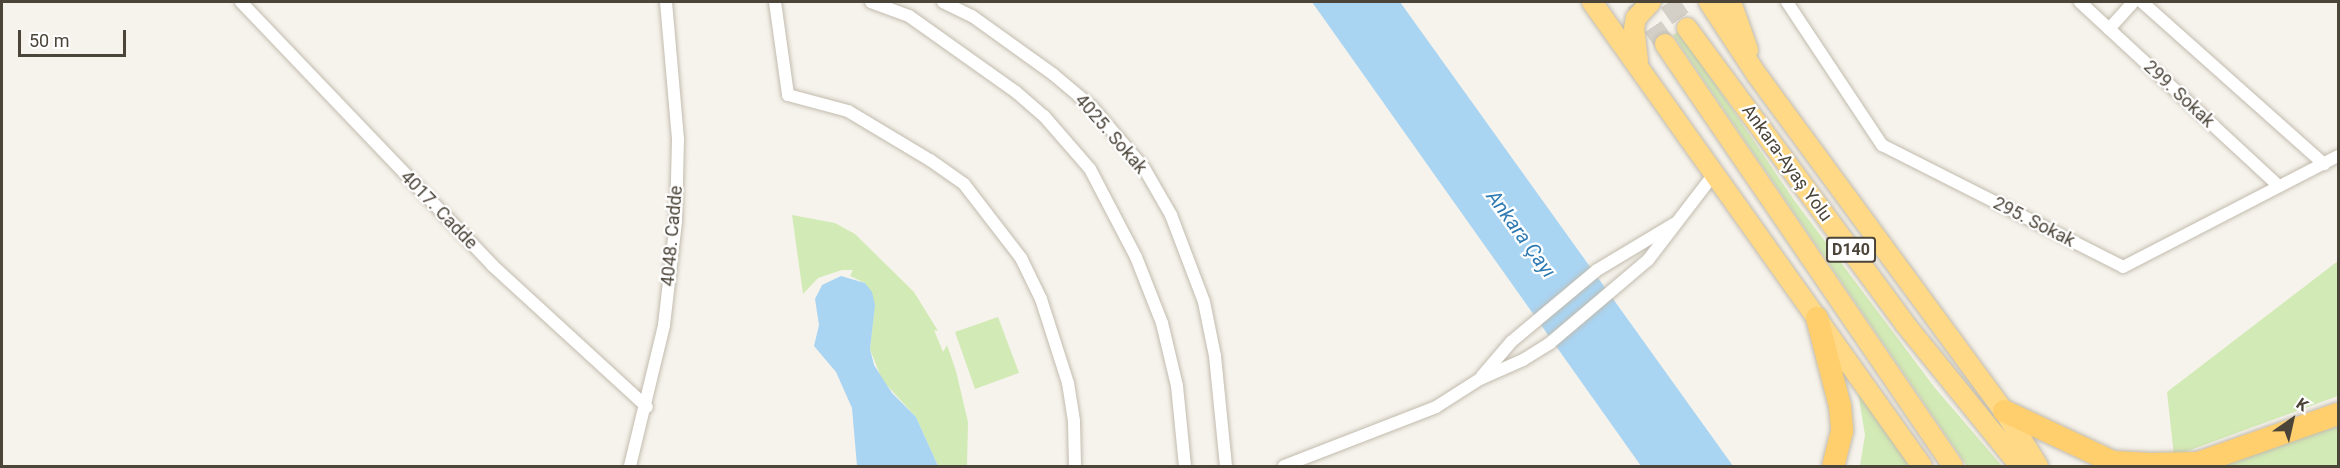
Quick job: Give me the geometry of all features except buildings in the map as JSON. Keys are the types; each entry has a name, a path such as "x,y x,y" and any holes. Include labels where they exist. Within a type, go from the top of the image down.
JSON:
{"highway":[{"path":"1592,2 1922,466"},
{"path":"1641,72 1634,47 1634,29 1636,18 1651,2"},
{"path":"1698,2 1714,10 1756,75 2004,411 2038,466"},
{"path":"1731,2 1756,75"},
{"name":"Ankara-Ayaş Yolu","path":"1687,28 1905,324 2020,466"},
{"name":"Ankara-Ayaş Yolu","path":"1665,44 1953,466"},
{"path":"1817,318 1840,406 1842,431 1833,466"},
{"path":"2004,411 2113,462 2151,464 2198,463 2338,414"}],"street":[{"name":"4017. Cadde","path":"241,2 492,265 647,407"},
{"name":"4048. Cadde","path":"630,466 647,407 664,325 676,221 677,117 666,2"},
{"path":"775,2 788,95 848,111 930,160 964,184 1021,258 1041,299 1068,383 1074,422 1075,466"},
{"path":"871,2 909,16 1016,92 1044,116 1089,169 1136,257 1161,323 1177,386 1185,466"},
{"name":"4025. Sokak","path":"943,2 972,16 1054,75 1092,107 1144,168 1172,215 1204,302 1215,356 1226,466"},
{"name":"295. Sokak","path":"1787,2 1882,145 2123,267 2338,156"},
{"name":"299. Sokak","path":"2080,2 2279,186"},
{"path":"2109,29 2133,2"},
{"path":"2142,2 2324,164"},
{"path":"1284,466 1397,425 1436,407 1480,379 1523,360 1550,343 1615,292 1648,260 1714,174"},
{"path":"1480,379 1533,324 1597,270 1677,222"}],"green space":[{"path":"1679,31 1794,200 1935,388 2002,466 1967,466 1673,35"},
{"path":"792,215 835,223 855,234 914,292 938,331 934,330 943,352 947,345 956,371 968,422 967,466 938,466 916,417 882,380 870,349 874,310 865,283 850,276 853,270 842,270 818,278 803,294"},
{"path":"2338,261 2338,396 2174,456 2167,392"},
{"path":"998,317 1019,373 975,389 955,332"},
{"path":"1858,393 1913,466 1860,466 1865,435"},
{"path":"2338,420 2338,466 2203,466"}],"water":[{"name":"Ankara Çayı","path":"1312,2 1400,2 1733,466 1641,466"},
{"path":"841,276 865,283 872,292 875,305 870,349 874,365 892,393 916,417 938,466 857,466 852,408 836,372 814,346 819,325 815,299 822,285"}],"tunnel":[{"path":"1636,2 1665,44"},
{"path":"1669,2 1687,28"}]}
